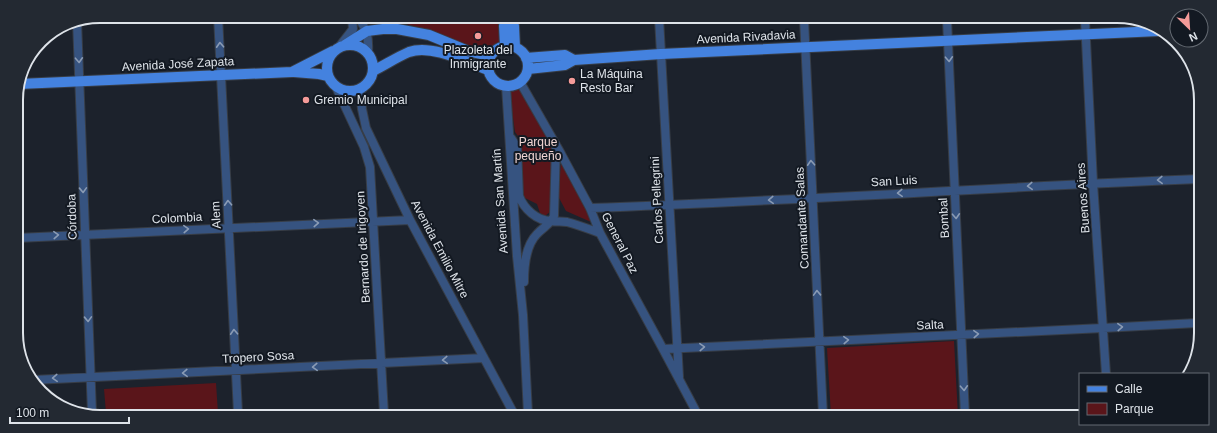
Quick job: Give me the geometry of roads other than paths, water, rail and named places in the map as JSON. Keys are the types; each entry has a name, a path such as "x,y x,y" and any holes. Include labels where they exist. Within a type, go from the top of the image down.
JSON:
{"main road":[{"path":"510,46 514,26 512,23"},
{"name":"Avenida José Zapata","path":"24,84 292,72 339,48 367,31 390,29 429,35 468,51 490,56"},
{"name":"Avenida Rivadavia","path":"528,69 565,65 574,60 661,54 1152,31"},
{"path":"358,46 368,53 372,59 373,71 371,78 366,84 360,89 348,91 336,87 328,76 327,63 339,48 358,46"},
{"path":"510,46 524,53 528,69 520,82 506,86 494,81 490,76 488,70 488,60 494,51 510,46"},
{"path":"373,71 410,52 421,50 449,55 488,70"},
{"name":"Avenida Rivadavia","path":"526,58 565,55 574,60"},
{"path":"292,72 328,76"}],"street":[{"name":"Alem","path":"218,23 238,410"},
{"path":"339,48 353,29 352,23"},
{"path":"362,23 367,31 369,42 368,53"},
{"name":"Carlos Pellegrini","path":"659,23 679,380"},
{"name":"Comandante Salas","path":"804,23 823,410"},
{"name":"Bombal","path":"947,23 965,410"},
{"name":"Buenos Aires","path":"1085,23 1093,183 1106,373"},
{"name":"Córdoba","path":"76,27 80,82 92,409"},
{"name":"General Paz","path":"520,82 590,208 600,233 664,349 695,410"},
{"name":"Avenida San Martín","path":"506,86 517,256 523,315 528,410"},
{"name":"Bernardo de Irigoyen","path":"336,87 364,146 370,167 384,410"},
{"name":"Avenida Emilio Mitre","path":"360,89 366,128 410,220 512,410"},
{"path":"509,135 517,147 519,196 522,203 538,218 552,222 566,222 600,233"},
{"path":"552,222 555,210 556,145"},
{"name":"San Luis","path":"590,208 1194,179"},
{"name":"Colombia","path":"23,238 374,220 410,220"},
{"name":"Avenida San Martín","path":"523,315 524,270 530,243 536,234 552,222"},
{"name":"Salta","path":"664,349 1194,323"},
{"name":"Tropero Sosa","path":"39,380 484,358"}],"place":[{"name":"Plazoleta del Inmigrante","path":"478,36"},
{"name":"La Máquina Resto Bar","path":"572,81"},
{"name":"Gremio Municipal","path":"306,100"}],"park label":[{"name":"Parque pequeño","path":"538,149"}]}
